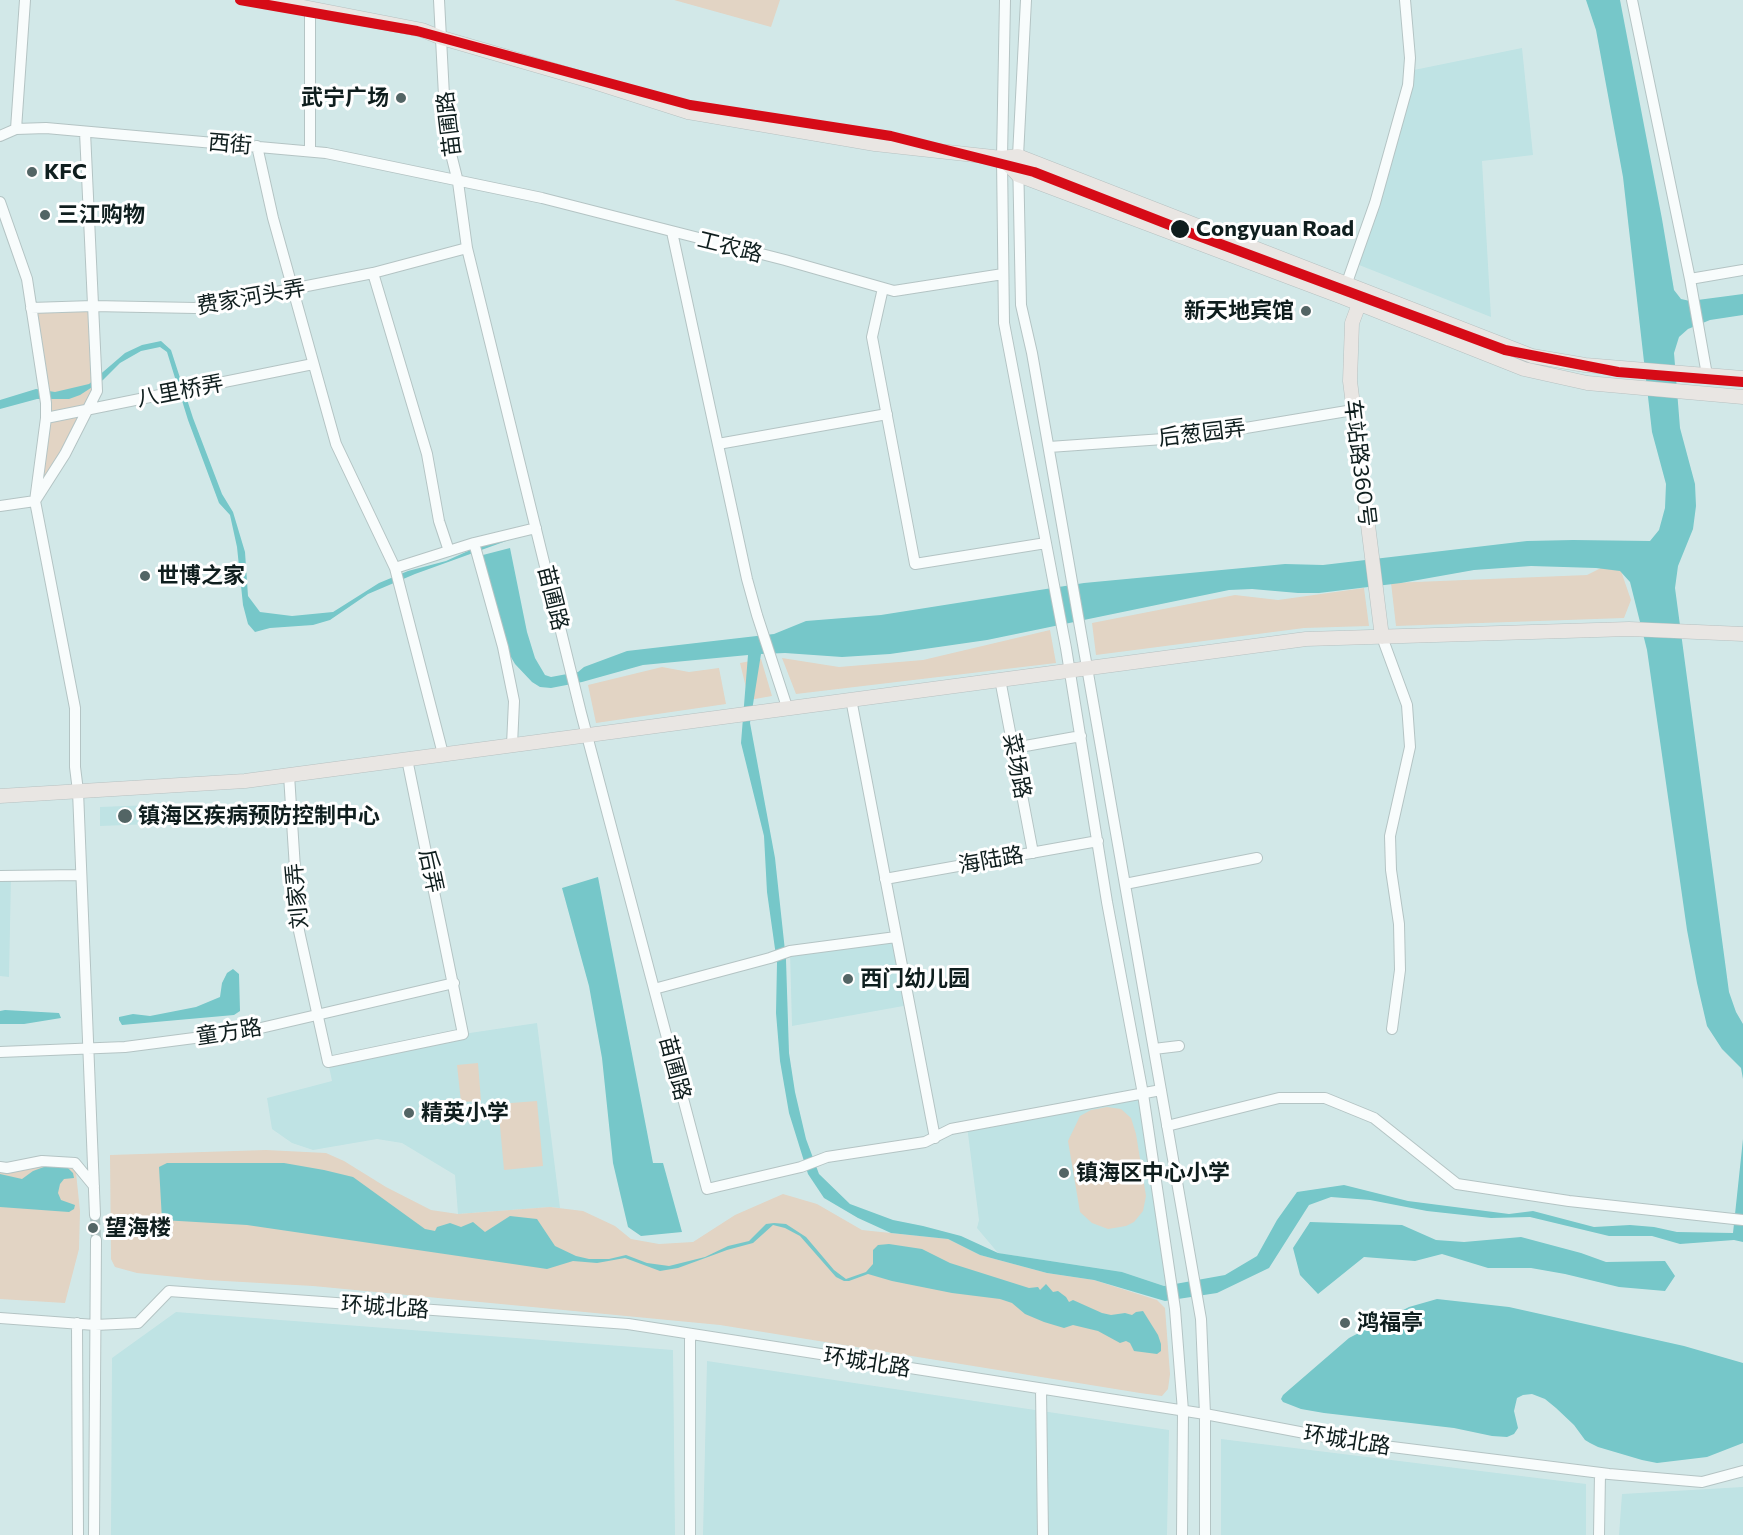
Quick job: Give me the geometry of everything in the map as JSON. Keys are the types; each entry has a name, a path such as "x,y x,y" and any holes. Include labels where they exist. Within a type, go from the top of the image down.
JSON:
{"main road":[{"path":"267,0 422,30 688,112 874,144 1002,158 1018,156 1344,290 1524,369 1587,383 1743,397"},
{"path":"1002,158 1018,175 1344,290"},
{"path":"1361,298 1532,356 1585,365 1743,378"},
{"name":"车站路360号","path":"1361,298 1352,323 1350,381 1382,637"},
{"path":"0,795 245,781 1306,639 1629,628 1743,634"}],"street":[{"path":"16,129 25,0"},
{"name":"苗圃路","path":"439,0 446,134 458,182 467,248 587,735 707,1189 801,1167 827,1157 925,1142 935,1138"},
{"path":"1005,0 1002,158 1004,323 1081,736 1143,1094 1175,1309 1183,1411 1182,1535"},
{"path":"1026,0 1018,156 1021,305 1049,447 1201,1319 1205,1414 1205,1535"},
{"path":"1344,290 1375,203 1408,85 1410,58 1405,0"},
{"path":"1632,0 1690,279 1707,375"},
{"path":"310,8 310,151"},
{"name":"西街","path":"0,136 16,129 46,128 310,151 458,182"},
{"path":"35,501 64,454 98,391 85,132"},
{"path":"257,146 273,218 336,444 395,568 442,754"},
{"name":"工农路","path":"458,182 542,198 785,260 894,291 1003,274"},
{"path":"0,202 27,279 32,308 46,403 35,501 75,708 75,767 78,791 95,1215"},
{"path":"672,232 747,579 788,707"},
{"name":"费家河头弄","path":"32,308 93,306 195,309 374,273 467,248"},
{"path":"1690,279 1743,270"},
{"path":"374,273 427,454 439,521 449,551"},
{"path":"883,288 872,337 915,564 1046,543"},
{"name":"八里桥弄","path":"46,418 313,364"},
{"name":"后葱园弄","path":"1049,447 1192,437 1353,410"},
{"path":"718,444 887,414"},
{"path":"0,506 35,501"},
{"path":"395,568 474,543 536,528"},
{"path":"474,543 503,647 514,701 512,745"},
{"path":"1382,637 1407,705 1410,747 1390,836 1391,870 1399,924 1400,970 1392,1029"},
{"name":"菜场路","path":"1000,679 1033,853"},
{"path":"850,699 935,1138 951,1129 1161,1090"},
{"path":"1014,748 1081,736"},
{"name":"后弄","path":"317,1015 328,1062 463,1034 407,759"},
{"name":"刘家弄","path":"289,775 299,931 317,1015"},
{"name":"海陆路","path":"885,879 1098,841"},
{"path":"1125,884 1257,858"},
{"path":"0,876 81,874"},
{"path":"654,989 790,951 896,937"},
{"name":"童方路","path":"0,1052 125,1047 249,1031 454,983"},
{"path":"1154,1049 1179,1046"},
{"path":"1167,1126 1279,1098 1325,1098 1374,1118 1458,1184 1569,1201 1743,1220"},
{"path":"0,1167 42,1161 75,1163 94,1186"},
{"path":"94,1535 96,1240"},
{"name":"环城北路","path":"0,1318 95,1325 138,1323 169,1291 628,1324 1205,1414 1352,1442 1600,1473 1702,1482 1743,1471"},
{"path":"77,1323 78,1535"},
{"path":"690,1334 690,1535"},
{"path":"1041,1389 1043,1535"},
{"path":"1599,1535 1600,1473"}],"shaded area":[{"path":"674,0 780,0 771,27"},
{"path":"1522,48 1533,155 1482,161 1491,317 1354,263 1409,71"},
{"path":"93,306 97,391 35,501 46,418 31,308"},
{"path":"1605,566 1620,568 1631,600 1624,618 1396,626 1391,583 1587,575"},
{"path":"1364,588 1369,626 1304,628 1096,655 1092,623 1235,595 1278,600"},
{"path":"1050,630 1056,663 796,694 782,658 839,667 923,660"},
{"path":"761,659 772,696 749,700 740,663"},
{"path":"662,667 689,672 719,668 726,704 596,723 588,685"},
{"name":"镇海区疾病预防控制中心","path":"150,805 151,824 100,826 100,807"},
{"path":"0,876 11,876 9,977 0,976"},
{"name":"西门幼儿园","path":"896,937 909,1005 792,1026 790,951"},
{"name":"精英小学","path":"537,1023 560,1208 458,1214 455,1175 402,1143 377,1139 313,1150 292,1143 272,1129 267,1098 332,1081 328,1062 463,1034"},
{"path":"478,1063 481,1101 461,1102 457,1065"},
{"name":"镇海区中心小学","path":"1143,1094 1171,1283 1164,1286 1122,1272 998,1253 977,1228 979,1220 967,1126"},
{"path":"537,1101 543,1166 504,1170 498,1104"},
{"path":"1107,1107 1121,1109 1131,1118 1136,1134 1146,1196 1143,1211 1134,1222 1108,1229 1092,1223 1080,1212 1068,1141 1080,1116 1091,1110"},
{"path":"266,1150 326,1153 431,1210 458,1214 550,1207 583,1211 615,1226 631,1239 659,1244 693,1242 735,1215 783,1194 817,1204 862,1230 948,1239 980,1255 1047,1273 1094,1280 1157,1300 1165,1308 1170,1374 1168,1389 1162,1396 1140,1393 720,1325 313,1286 207,1280 137,1273 115,1267 111,1259 110,1155"},
{"path":"75,1163 80,1211 79,1249 65,1303 0,1299 0,1167"},
{"path":"176,1312 673,1350 675,1535 111,1535 112,1358"},
{"path":"707,1361 1169,1430 1167,1535 703,1535"},
{"path":"1221,1439 1586,1484 1586,1535 1221,1535"},
{"path":"1743,1487 1743,1535 1619,1535 1622,1494"}],"water":[{"path":"1586,0 1620,0 1674,290 1681,299 1690,301 1743,294 1743,315 1710,320 1688,329 1679,337 1674,353 1680,428 1695,484 1696,506 1693,529 1678,566 1675,588 1729,992 1743,1024 1743,1079 1741,1068 1722,1049 1707,1026 1697,983 1687,930 1647,650 1630,582 1620,571 1531,566 1474,570 1401,583 1319,593 1229,590 987,640 890,654 842,657 785,653 761,654 750,723 775,858 786,960 789,1053 806,1139 819,1174 850,1204 893,1220 961,1236 998,1253 1122,1272 1164,1286 1225,1275 1257,1256 1277,1220 1297,1192 1344,1185 1408,1201 1509,1214 1533,1211 1594,1227 1630,1225 1677,1232 1733,1233 1743,1139 1743,1242 1734,1240 1680,1244 1652,1236 1609,1236 1530,1217 1491,1218 1427,1211 1370,1200 1331,1197 1309,1205 1269,1268 1217,1293 1165,1301 1094,1280 1047,1273 980,1255 948,1239 891,1233 858,1218 824,1198 808,1174 789,1113 780,1061 776,1013 777,963 767,892 764,836 741,743 748,655 643,665 582,682 551,688 540,687 515,664 501,640 479,556 510,548 527,632 535,658 545,675 551,677 578,672 584,667 627,651 774,634 806,621 881,615 1084,583 1285,564 1323,565 1527,541 1650,541 1659,530 1665,508 1666,484 1652,432 1623,177 1596,30"},
{"path":"161,341 171,350 193,418 222,494 233,512 245,552 248,596 260,612 292,616 333,612 379,583 408,571 446,561 512,531 509,540 415,574 368,594 330,620 313,625 270,628 255,632 248,624 243,605 237,547 230,515 219,503 188,420 167,352 160,347 141,351 120,363 103,380 80,395 69,399 37,399 0,409 0,400 36,389 55,392 89,384 125,353 142,345"},
{"path":"598,877 653,1163 663,1163 682,1232 641,1236 628,1227 613,1163 602,1058 589,986 562,888"},
{"path":"233,969 239,974 240,1011 234,1015 122,1025 119,1020 119,1017 133,1014 150,1016 196,1007 220,997 222,983 227,973"},
{"path":"0,1011 59,1013 61,1018 24,1024 0,1024"},
{"path":"167,1163 284,1163 324,1170 353,1177 425,1229 435,1231 437,1227 450,1223 461,1227 473,1222 485,1232 510,1216 537,1219 555,1246 576,1256 589,1259 609,1259 626,1255 647,1263 669,1266 705,1257 728,1246 749,1241 766,1224 774,1223 786,1224 806,1237 834,1270 846,1279 866,1272 873,1264 873,1250 878,1245 889,1244 922,1249 950,1263 1029,1288 1038,1287 1040,1290 1046,1284 1053,1292 1058,1291 1066,1297 1069,1302 1073,1300 1102,1313 1132,1315 1143,1311 1158,1335 1161,1351 1157,1354 1134,1351 1130,1343 1126,1341 1120,1343 1098,1331 1073,1325 1064,1328 1044,1322 1025,1314 1012,1303 1000,1299 952,1293 868,1274 844,1281 836,1277 800,1236 773,1225 753,1243 678,1268 660,1271 625,1258 597,1263 573,1261 547,1269 247,1225 162,1220 159,1167"},
{"path":"52,1164 66,1166 73,1173 74,1178 64,1179 60,1184 58,1193 61,1200 75,1205 74,1209 69,1212 0,1207 0,1174 22,1179 33,1171"},
{"path":"1310,1222 1402,1225 1436,1240 1464,1242 1521,1237 1606,1262 1665,1261 1675,1276 1665,1291 1619,1287 1531,1268 1488,1268 1442,1254 1415,1261 1364,1257 1318,1294 1300,1275 1293,1248"},
{"path":"1437,1299 1509,1307 1684,1346 1743,1363 1743,1443 1707,1457 1657,1463 1642,1460 1598,1447 1585,1440 1574,1425 1556,1408 1545,1399 1532,1394 1517,1398 1514,1411 1518,1428 1514,1434 1507,1437 1454,1428 1324,1413 1301,1409 1281,1399 1349,1338 1409,1307"}],"tunnel":[{"path":"95,1215 96,1240"}],"transit line":[{"path":"240,0 417,31 690,105 891,136 1034,172 1505,350 1618,372 1743,382"}],"place":[{"name":"武宁广场","path":"401,98"},
{"name":"KFC","path":"32,172"},
{"name":"三江购物","path":"45,215"},
{"name":"Congyuan Road","path":"1180,229"},
{"name":"新天地宾馆","path":"1306,311"},
{"name":"世博之家","path":"145,576"},
{"name":"镇海区疾病预防控制中心","path":"125,816"},
{"name":"西门幼儿园","path":"848,979"},
{"name":"精英小学","path":"409,1113"},
{"name":"镇海区中心小学","path":"1064,1173"},
{"name":"望海楼","path":"93,1228"},
{"name":"鸿福亭","path":"1345,1323"}]}
